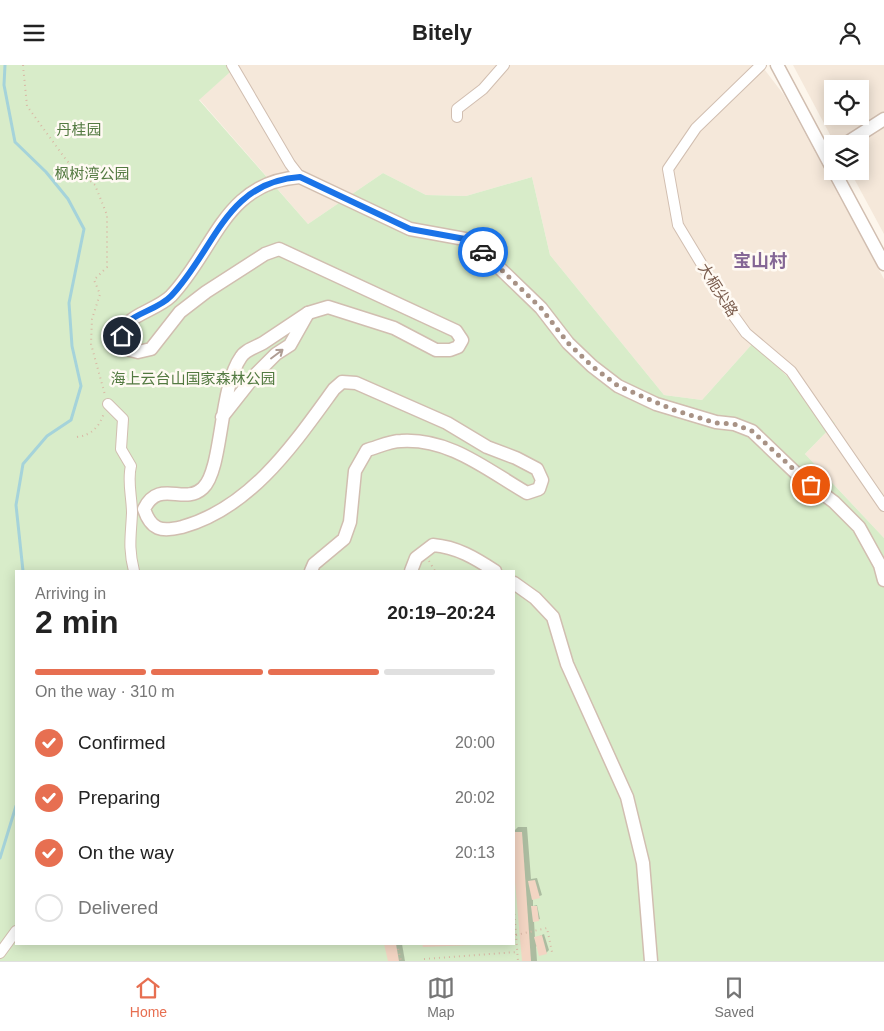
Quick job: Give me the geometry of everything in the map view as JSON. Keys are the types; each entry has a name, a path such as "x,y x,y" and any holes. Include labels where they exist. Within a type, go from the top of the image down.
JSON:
{"street":[{"path":"232,65 290,164 300,177 410,229 465,239 485,254 541,308 568,343 592,366 618,386 674,410 716,423 734,424 752,431 799,476 834,502 859,527 880,565 884,580"},
{"path":"457,117 457,109 483,89 504,65"},
{"name":"大枙尖路","path":"761,65 696,127 668,169 678,225 746,333 791,371 884,506"},
{"path":"777,65 824,145"},
{"path":"859,135 884,119"},
{"path":"300,177 282,178 258,187 236,206 205,248 185,281 169,299 128,322 122,336 126,349 138,352 151,349 180,312 206,292 265,254 279,249 456,331 462,340 458,347 450,350 436,350 394,329 328,307 308,313 242,354 232,372 211,476 203,489 185,495 159,493 149,499 144,509 148,522 158,529 168,530 191,524 237,502 291,449 334,389 342,382 356,383 447,423 487,447 516,458 537,469 542,480 539,489 526,493 475,460 446,448 424,443 400,441 367,450 355,471 350,522 344,539 314,564 311,570"},
{"path":"838,180 884,264"},
{"path":"222,417 256,374 276,354 290,345 308,313"},
{"path":"108,405 123,419 121,449 131,466 129,473 132,513 130,546 134,570"},
{"path":"411,570 416,558 433,545 447,547 468,554 493,570"},
{"path":"515,584 536,598 553,617 567,664 627,797 643,863 651,961"},
{"path":"0,953 15,932"}],"path":[{"path":"24,65 27,106 68,161 95,185 107,215 107,267 94,280 100,294 92,319 91,344 108,405 100,425 88,436 77,437"},
{"path":"515,922 518,961"},
{"path":"516,935 547,928 552,952"},
{"path":"397,945 401,961"},
{"path":"424,959 517,952"},
{"path":"462,956 463,961"}],"shaded area":[{"path":"238,65 761,65 784,95 824,169 824,180 830,180 884,279 884,538 805,454 835,423 753,343 702,400 664,395 550,255 532,177 466,196 426,195 383,173 308,224 199,99"},
{"path":"793,65 884,65 884,234 855,180 869,180 869,135 830,135 825,125 869,125 869,80 824,80 824,123"}],"green space":[{"name":"海上云台山国家森林公园","path":"0,65 238,65 199,100 308,224 383,173 426,195 466,196 532,177 550,255 664,395 702,400 753,343 835,423 805,454 884,538 884,961 0,961"}],"building":[{"path":"515,832 522,832 531,961 522,961 515,881"},
{"path":"535,880 540,898 532,900 528,881"},
{"path":"531,906 537,906 539,921 533,922"},
{"path":"542,935 547,954 539,956 534,937"},
{"path":"384,945 396,945 399,961 388,961"},
{"path":"422,945 473,945 423,947"}],"waterway":[{"path":"5,65 4,85 15,142 46,172 68,199 84,229 69,303 72,346 81,386 71,420 47,436 23,464 16,505 23,570"},
{"path":"0,858 15,809"}],"way so far":[{"path":"483,252 541,308 568,343 592,366 618,386 656,404 691,416 716,423 734,424 752,431 811,485"}],"district":[{"name":"宝山村","path":"760,261"}],"route":[{"path":"122,336 128,322 169,299 185,281 205,248 236,206 258,187 282,178 300,177 410,229 465,239 483,252"}],"park label":[{"name":"丹桂园","path":"79,130"},
{"name":"枫树湾公园","path":"92,174"}]}
